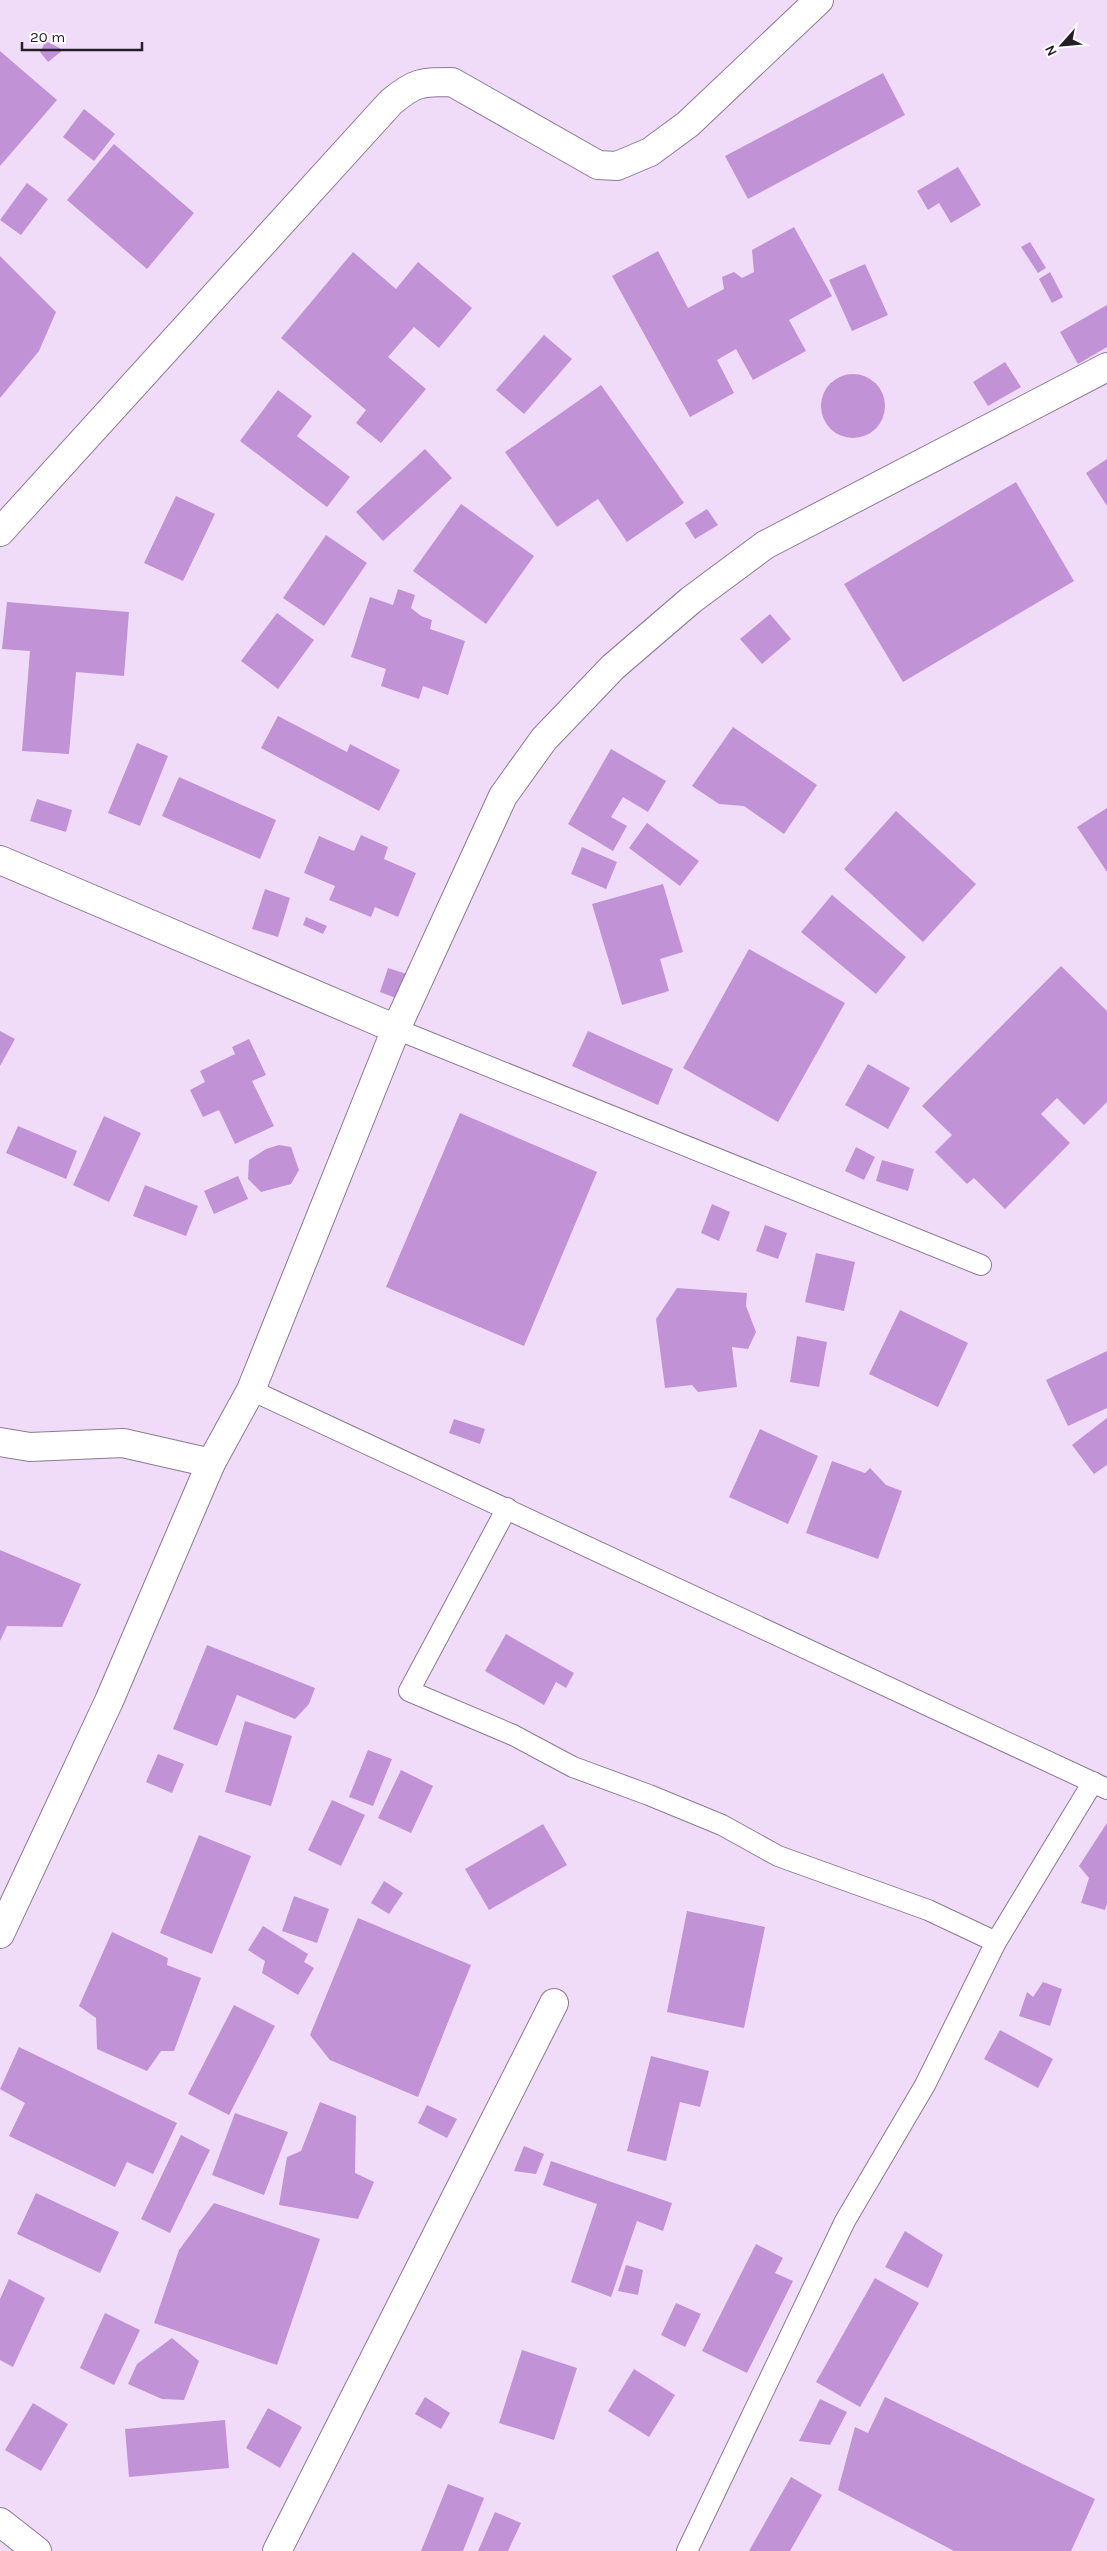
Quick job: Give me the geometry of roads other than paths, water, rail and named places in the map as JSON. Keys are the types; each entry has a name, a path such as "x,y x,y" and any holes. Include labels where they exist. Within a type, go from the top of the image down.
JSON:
{"street":[{"path":"0,532 391,102 411,86 428,82 452,82 598,165 617,166 650,152 688,124 819,0"},
{"path":"0,1934 109,1701 211,1463 251,1390 396,1030 503,796 544,739 613,668 691,600 765,545 1107,367"},
{"path":"0,860 396,1030"},
{"path":"0,1442 30,1447 124,1443 211,1463"},
{"path":"277,2551 554,2003"},
{"path":"0,2522 37,2551"}],"lane":[{"path":"396,1030 981,1264"},
{"path":"251,1390 1100,1785 996,1942 925,2085 845,2221 687,2551"},
{"path":"506,1508 409,1692 513,1735 573,1767 649,1794 722,1825 778,1856 928,1910 996,1942"}]}
